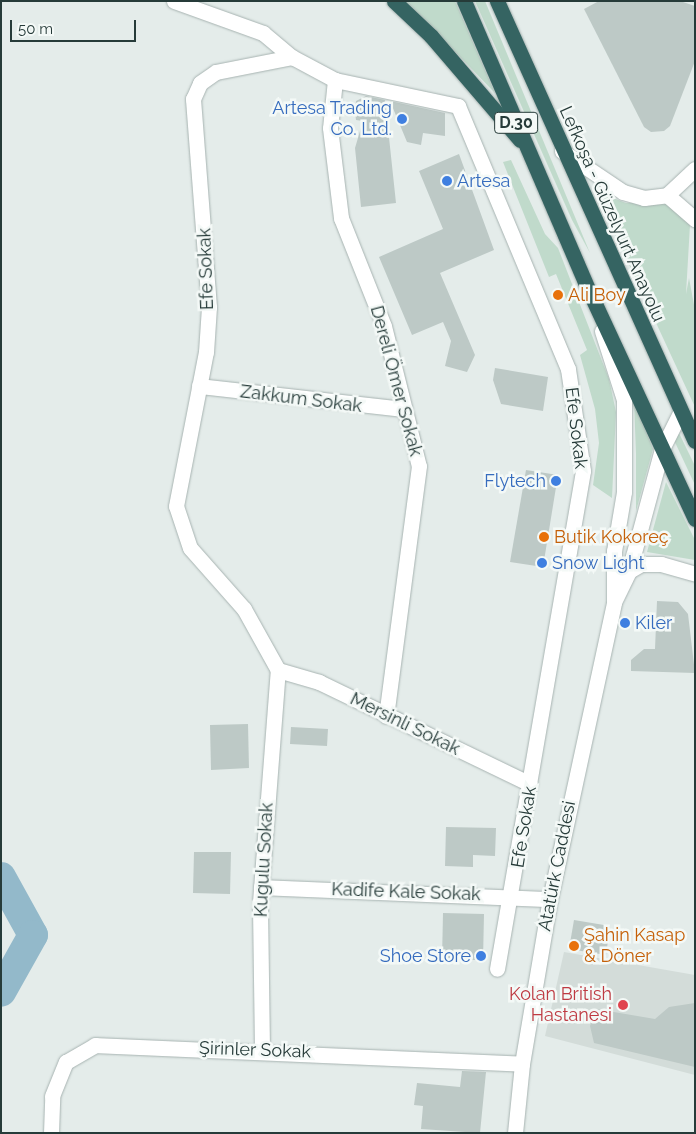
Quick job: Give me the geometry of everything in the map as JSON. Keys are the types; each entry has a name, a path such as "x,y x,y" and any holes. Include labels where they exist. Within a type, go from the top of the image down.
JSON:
{"highway":[{"path":"394,1 431,36 528,149"},
{"name":"D.30","path":"464,1 590,293 695,519"},
{"name":"Lefkoşa - Güzelyurt Anayolu","path":"497,1 562,151 695,441"}],"street":[{"name":"Efe Sokak","path":"174,1 263,33 292,57 335,80 458,106 568,369 583,471 513,895 497,969"},
{"name":"Efe Sokak","path":"278,670 244,609 190,548 176,506 199,386 209,307 193,98 200,83 216,72 292,57"},
{"name":"Dereli Ömer Sokak","path":"335,80 330,128 341,218 384,326 403,409 419,466 386,716"},
{"path":"562,151 623,192 644,198 667,195 695,169"},
{"path":"667,195 695,219"},
{"name":"Atatürk Caddesi","path":"590,293 624,400 624,492 614,551 614,602"},
{"name":"Zakkum Sokak","path":"199,386 403,409"},
{"name":"Atatürk Caddesi","path":"516,1133 522,1064 550,899 614,602 628,571 662,450 681,411"},
{"path":"628,571 641,564 661,564 695,574"},
{"name":"Mersinli Sokak","path":"278,670 319,682 530,784"},
{"name":"Kugulu Sokak","path":"262,1050 261,887 278,670"},
{"name":"Kadife Kale Sokak","path":"261,887 513,895 550,899"},
{"name":"Şirinler Sokak","path":"51,1133 52,1096 66,1062 95,1044 262,1050 522,1064"}],"shaded area":[{"name":"Kolan British Hastanesi","path":"564,952 695,975 695,1075 545,1036"}],"green space":[{"path":"404,1 455,1 495,93 433,29"},
{"path":"475,1 485,1 590,253 572,220"},
{"path":"511,160 545,234 558,248 609,379 616,412 612,498 593,485 599,443 595,409 580,355 587,350 556,274 549,277 503,162"},
{"path":"595,191 626,203 670,202 684,212 690,225 686,294 689,278 695,310 695,407"},
{"path":"634,401 653,449 636,511 636,454"},
{"path":"678,431 695,466 695,485 673,438"},
{"path":"666,482 695,540 695,560 647,552"}],"building":[{"path":"599,1 680,1 695,6 695,61 670,126 664,131 651,132 644,127 584,9"},
{"path":"366,96 385,100 396,203 361,207 355,148 363,121 356,120 355,111 356,101"},
{"path":"390,101 445,113 445,136 423,133 421,145 407,142"},
{"path":"459,154 494,250 440,273 475,355 467,372 445,366 451,341 443,322 412,335 379,257 443,229 419,171"},
{"path":"495,368 548,377 543,411 501,404 493,380"},
{"path":"526,470 558,475 543,567 510,562"},
{"path":"657,601 678,602 688,614 695,673 631,671 631,660 644,649 655,649"},
{"path":"248,724 249,768 211,770 210,725"},
{"path":"291,727 328,729 327,746 290,744"},
{"path":"446,827 496,828 495,856 473,855 473,867 445,866"},
{"path":"194,852 231,852 230,894 193,893"},
{"path":"443,913 484,914 483,960 442,960"},
{"path":"574,920 610,926 606,955 569,949"},
{"path":"695,1003 695,1067 594,1043 590,1026 596,1009 655,1019 669,1007"},
{"path":"462,1071 486,1072 480,1133 421,1129 423,1106 414,1105 417,1083 460,1087"}],"waterway":[{"path":"1,877 33,935 1,992"}],"place":[{"name":"Artesa Trading Co. Ltd.","path":"402,119"},
{"name":"Artesa","path":"447,181"},
{"name":"Ali Boy","path":"558,295"},
{"name":"Flytech","path":"556,481"},
{"name":"Butik Kokoreç","path":"544,537"},
{"name":"Snow Light","path":"542,563"},
{"name":"Kiler","path":"625,623"},
{"name":"Şahin Kasap & Döner","path":"574,946"},
{"name":"Shoe Store","path":"481,956"},
{"name":"Kolan British Hastanesi","path":"623,1005"}]}
